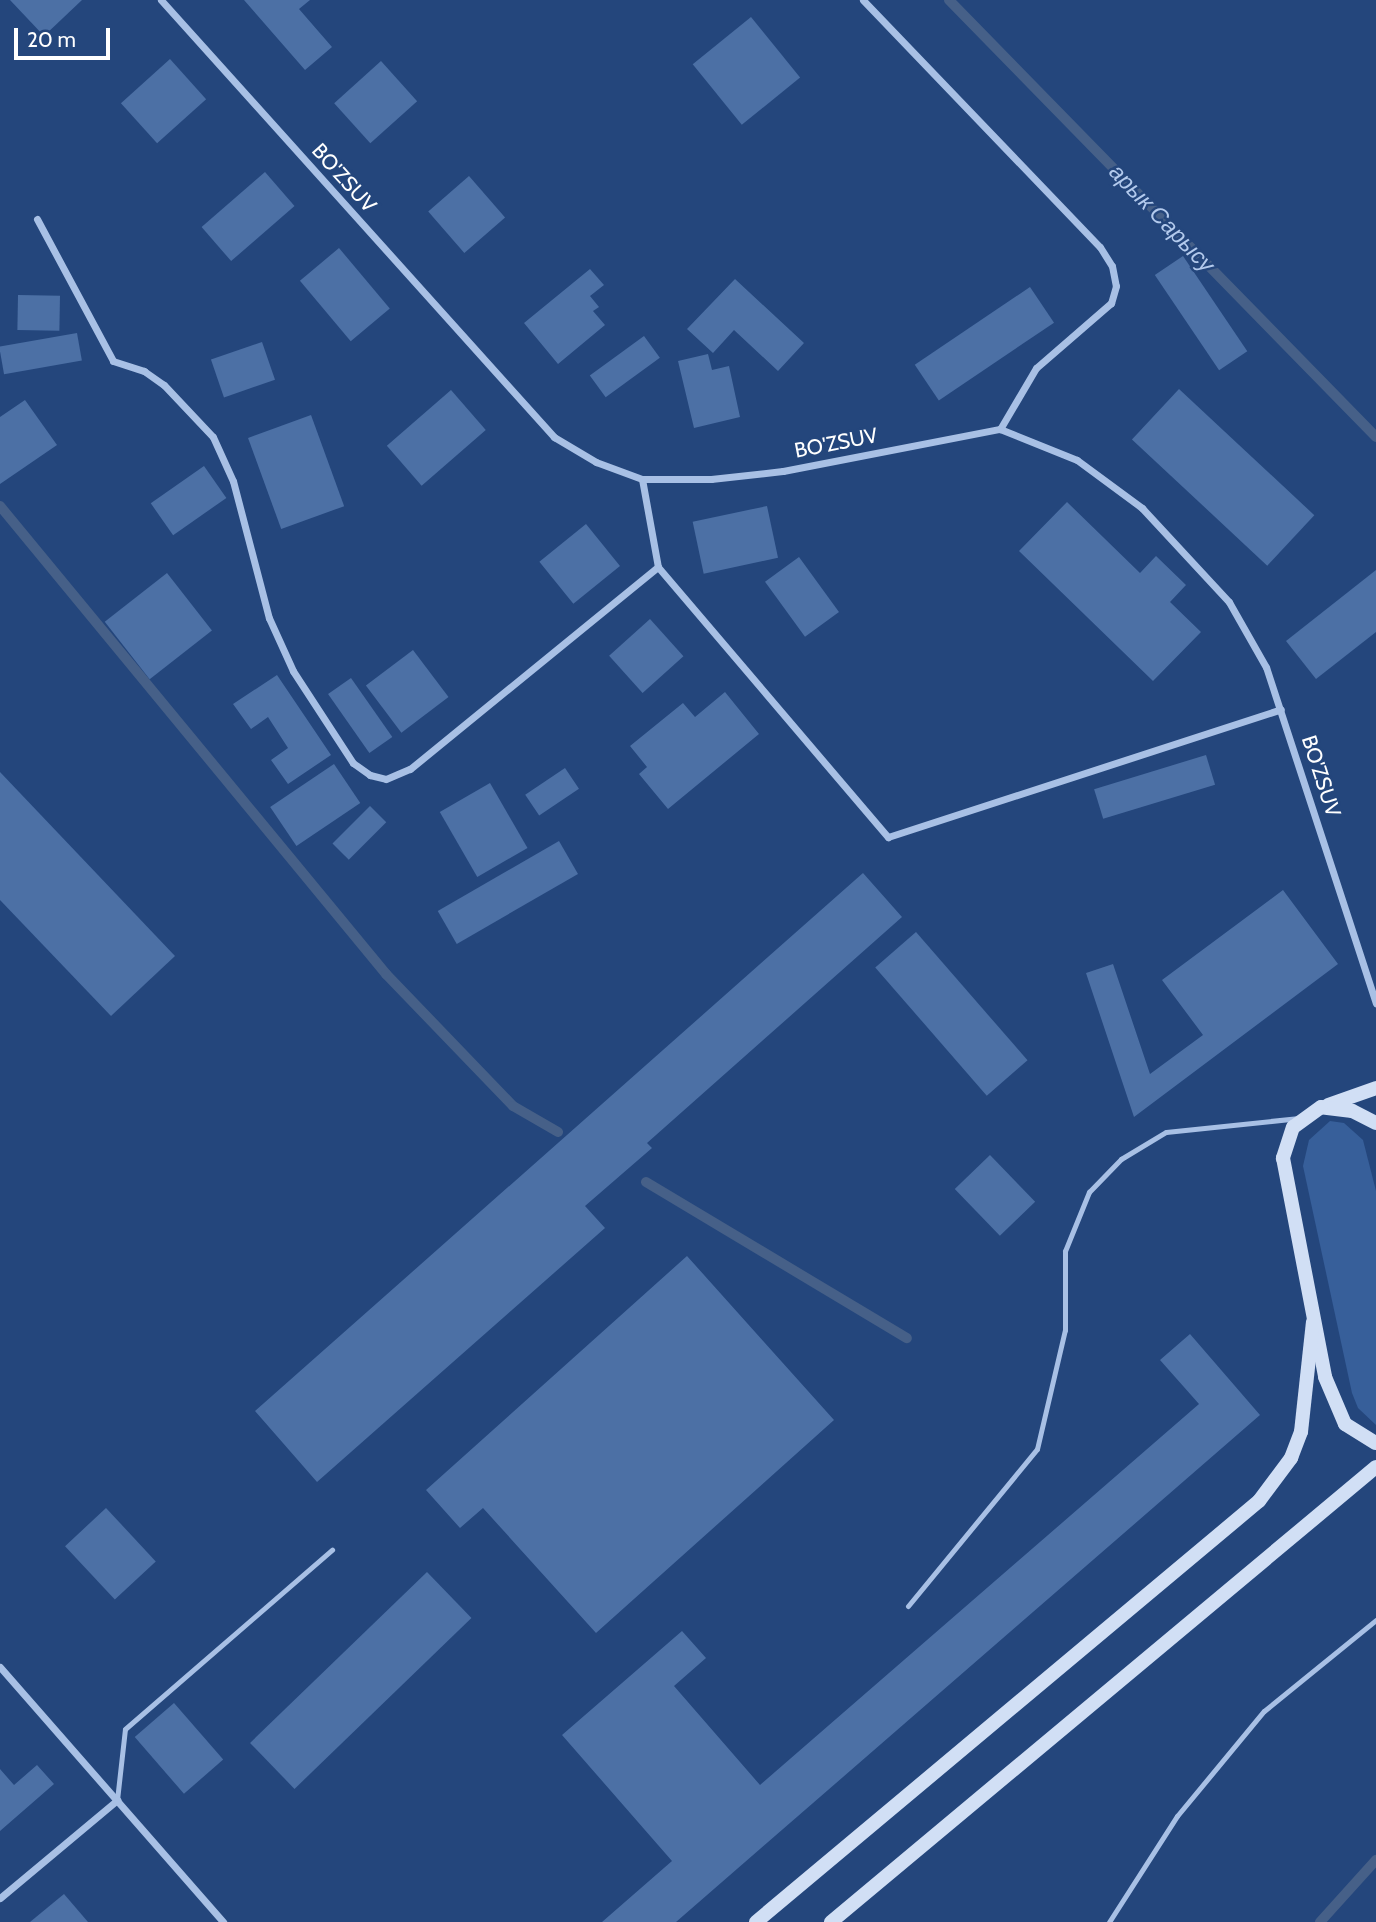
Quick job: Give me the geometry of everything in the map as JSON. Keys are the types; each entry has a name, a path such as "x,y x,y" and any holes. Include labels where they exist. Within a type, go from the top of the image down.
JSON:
{"main road":[{"path":"1376,1088 1321,1107 1302,1118 1286,1138 1283,1169 1325,1377 1340,1414 1353,1432 1376,1443"},
{"path":"1321,1107 1352,1111 1376,1123"},
{"path":"757,1922 1259,1501 1291,1458 1301,1432 1313,1322"},
{"path":"831,1922 1376,1467"}],"street":[{"name":"BO'ZSUV","path":"160,0 554,437 596,462 642,479 783,471 1000,429 1077,460 1142,508 1229,602 1266,667 1376,1004"},
{"path":"863,0 1100,247 1112,266 1116,286 1111,303 1036,368 1000,429"},
{"path":"37,219 113,361 144,370 164,385 213,437 233,481 269,618 293,671 353,764 370,775 386,779 410,769 658,567"},
{"path":"642,479 658,567 888,837 1281,709"},
{"path":"0,1667 223,1922"},
{"path":"0,1898 117,1800"}],"lane":[{"path":"908,1606 1037,1449 1065,1330 1065,1251 1089,1192 1121,1159 1166,1132 1302,1118"},
{"path":"117,1800 125,1729 332,1550"},
{"path":"1109,1922 1177,1816 1264,1711 1376,1620"}],"shaded area":[{"path":"1330,1121 1344,1123 1363,1140 1376,1191 1376,1425 1358,1408 1352,1393 1303,1166 1309,1140"}],"building":[{"path":"10,0 82,0 44,36"},
{"path":"244,0 310,0 299,9 332,47 305,70"},
{"path":"751,17 800,78 742,125 693,64"},
{"path":"170,59 206,99 157,143 121,103"},
{"path":"381,61 417,101 370,143 334,103"},
{"path":"265,172 295,206 231,261 202,227"},
{"path":"469,176 505,218 464,253 428,211"},
{"path":"339,248 390,309 351,341 300,281"},
{"path":"1183,256 1247,351 1219,370 1155,275"},
{"path":"590,269 604,285 590,296 599,307 593,311 605,325 558,364 524,323"},
{"path":"735,279 804,343 778,371 734,330 713,353 687,329"},
{"path":"1030,287 1054,323 939,400 915,365"},
{"path":"18,295 60,296 59,331 17,330"},
{"path":"77,333 82,361 4,374 0,347"},
{"path":"644,336 660,358 606,397 590,375"},
{"path":"262,342 275,380 224,397 211,360"},
{"path":"708,354 712,370 729,366 740,417 694,428 678,361"},
{"path":"1179,389 1314,515 1267,566 1132,439"},
{"path":"451,390 486,430 422,486 387,446"},
{"path":"25,400 57,445 0,484 0,417"},
{"path":"311,415 344,506 281,529 248,438"},
{"path":"204,466 226,498 173,535 151,503"},
{"path":"1067,502 1140,573 1156,556 1186,585 1170,602 1201,632 1153,681 1019,551"},
{"path":"767,506 778,558 704,574 693,522"},
{"path":"586,524 620,566 573,604 539,562"},
{"path":"799,557 839,612 805,637 765,582"},
{"path":"1376,570 1376,632 1316,679 1286,641"},
{"path":"167,573 212,631 150,679 105,622"},
{"path":"650,619 683,656 643,693 609,656"},
{"path":"413,650 449,697 401,733 366,686"},
{"path":"277,675 331,755 288,784 271,760 288,748 268,717 251,729 233,704"},
{"path":"351,678 392,737 369,753 328,694"},
{"path":"725,692 759,734 668,809 639,774 647,767 630,746 683,703 695,717"},
{"path":"1206,755 1215,785 1103,819 1094,789"},
{"path":"334,764 360,803 296,846 270,807"},
{"path":"565,768 579,789 539,816 525,795"},
{"path":"0,772 175,956 111,1016 0,900"},
{"path":"490,783 528,848 477,877 440,812"},
{"path":"370,806 386,822 349,860 333,843"},
{"path":"559,841 578,874 457,944 438,911"},
{"path":"863,873 902,917 647,1143 652,1148 585,1206 605,1228 317,1482 255,1411"},
{"path":"1283,890 1338,964 1134,1117 1086,973 1113,964 1150,1074 1203,1035 1162,980"},
{"path":"916,932 1028,1060 987,1096 875,967"},
{"path":"990,1155 1035,1202 1000,1236 955,1189"},
{"path":"687,1256 834,1420 596,1633 483,1508 460,1528 426,1490"},
{"path":"1190,1334 1260,1415 676,1922 602,1922 672,1861 562,1735 682,1631 706,1658 674,1686 760,1785 1199,1404 1160,1360"},
{"path":"106,1508 156,1561 115,1600 65,1546"},
{"path":"427,1572 471,1618 295,1789 250,1743"},
{"path":"174,1703 223,1760 184,1794 135,1737"},
{"path":"37,1765 54,1784 0,1831 0,1769 14,1785"},
{"path":"64,1894 88,1922 30,1922"}],"waterway":[{"name":"арык Сарысу","path":"949,0 1376,437"},
{"path":"0,506 386,974 513,1106 558,1132"},
{"path":"646,1182 907,1338"},
{"name":"арык Сарысу","path":"1320,1922 1376,1860"}]}
